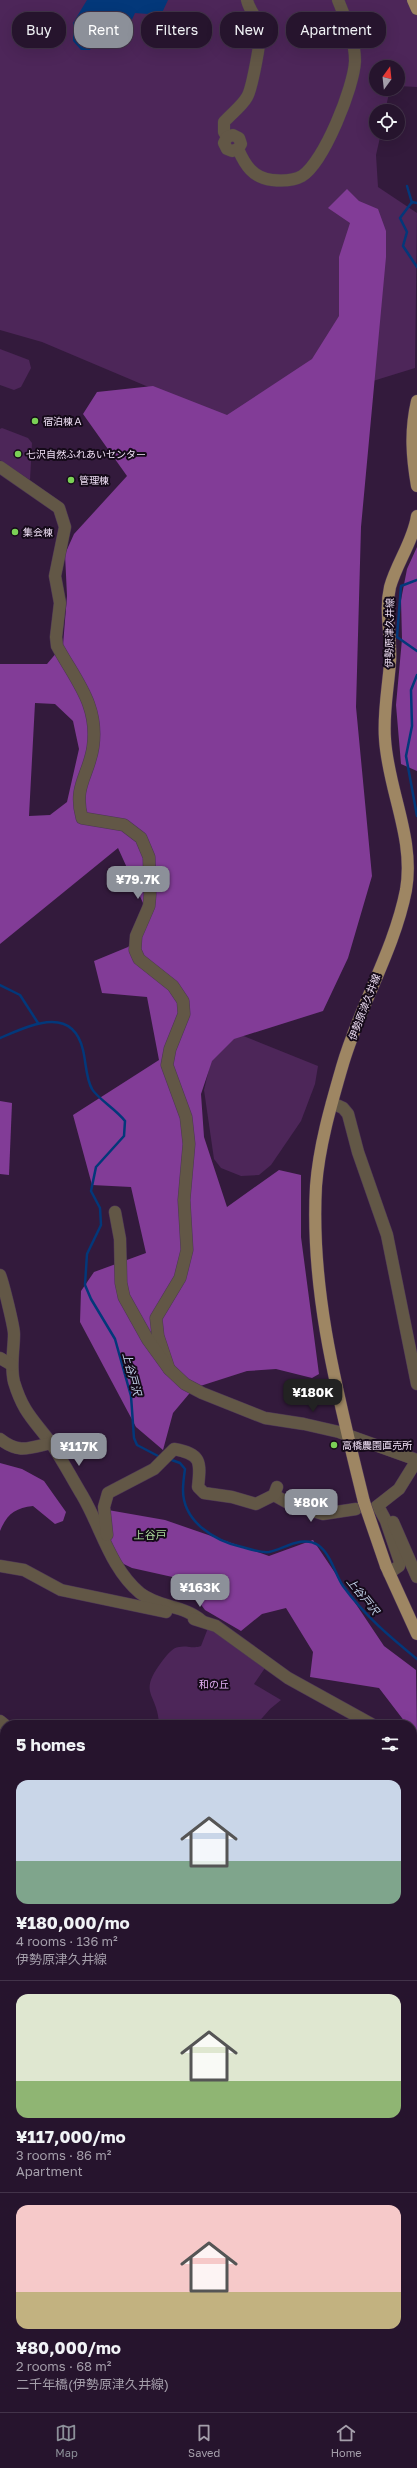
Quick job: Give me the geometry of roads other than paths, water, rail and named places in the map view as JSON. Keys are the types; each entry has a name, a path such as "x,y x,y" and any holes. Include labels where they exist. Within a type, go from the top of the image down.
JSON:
{"main road":[{"path":"413,0 417,9"},
{"path":"417,401 412,422 412,446 417,486"},
{"name":"伊勢原津久井線","path":"417,516 411,540 390,586 387,622 390,662 384,706 385,741 407,850 406,890 385,954 343,1063 332,1103 316,1184 316,1264 323,1316 349,1437 360,1506 417,1634"}],"street":[{"path":"247,0 250,11 260,27 260,39 252,86 247,98 224,122 224,132 227,137 224,143 226,149 232,152 238,149 245,164 252,172 269,180 292,180 302,176 318,160 352,82 355,63 351,34 338,0"},
{"path":"0,467 59,508 65,526 55,576 60,603 56,637 57,646 87,695 94,726 93,748 77,802 82,818 124,825 141,838 149,857 150,895 149,906 136,936 134,950 140,959 173,986 183,1001 184,1014 170,1049 166,1065 186,1117 189,1144 184,1200 187,1250 180,1278 156,1318 158,1336 169,1369"},
{"path":"332,1103 343,1108 348,1114 358,1152 387,1235 417,1384"},
{"path":"115,1212 120,1239 121,1283 124,1297 148,1340 169,1369 185,1384 255,1415 304,1424 349,1437 417,1460 399,1489 377,1506 386,1521 400,1562 399,1566 389,1573"},
{"path":"0,1275 14,1331 12,1365 22,1403 28,1416 51,1443 97,1520 105,1544 115,1564 140,1593 159,1605 192,1612 202,1621"},
{"path":"0,1358 12,1365"},
{"path":"0,1439 12,1448 20,1449 51,1443"},
{"path":"105,1544 107,1537 104,1507 108,1493 154,1469 174,1449 191,1452 196,1456 200,1470 198,1487 204,1493 232,1497 256,1504 275,1491 290,1504 323,1514 360,1506"},
{"path":"386,1521 393,1522 417,1578"},
{"path":"0,1566 24,1570 61,1590 202,1621 226,1632 288,1678 363,1720"}],"water":[{"path":"87,0 168,0 162,12 135,13 133,17 133,12 80,12"},
{"path":"74,21 74,42 73,41"},
{"path":"79,48 91,48 90,50 81,50"}],"waterway":[{"path":"407,186 412,203"},
{"path":"417,203 412,202 400,218 407,232 403,246 417,267"},
{"path":"417,580 401,586 397,637 417,651"},
{"path":"417,675 411,690 412,726 406,756 417,816"},
{"path":"0,985 20,995 38,1023"},
{"name":"上谷戸沢","path":"0,1038 24,1028 48,1022 60,1023 69,1027 77,1036 83,1050 87,1075 92,1089 125,1121 124,1136 96,1167 91,1191 100,1208 101,1225 87,1254 85,1285 91,1299 115,1339 131,1396 134,1438 137,1445 160,1457"},
{"name":"上谷戸沢","path":"169,1459 180,1463 185,1469 183,1490 184,1501 188,1512 202,1528 221,1540 262,1552 269,1552 306,1541 318,1545 330,1559 340,1581 351,1597 387,1634 417,1659"}],"place":[{"name":"宿泊棟Ａ","path":"35,421"},
{"name":"七沢自然ふれあいセンター","path":"18,454"},
{"name":"管理棟","path":"71,480"},
{"name":"集会棟","path":"15,532"},
{"name":"高橋農園直売所","path":"334,1445"}],"district":[{"name":"上谷戸","path":"150,1535"}],"park label":[{"name":"和の丘","path":"214,1684"}]}
